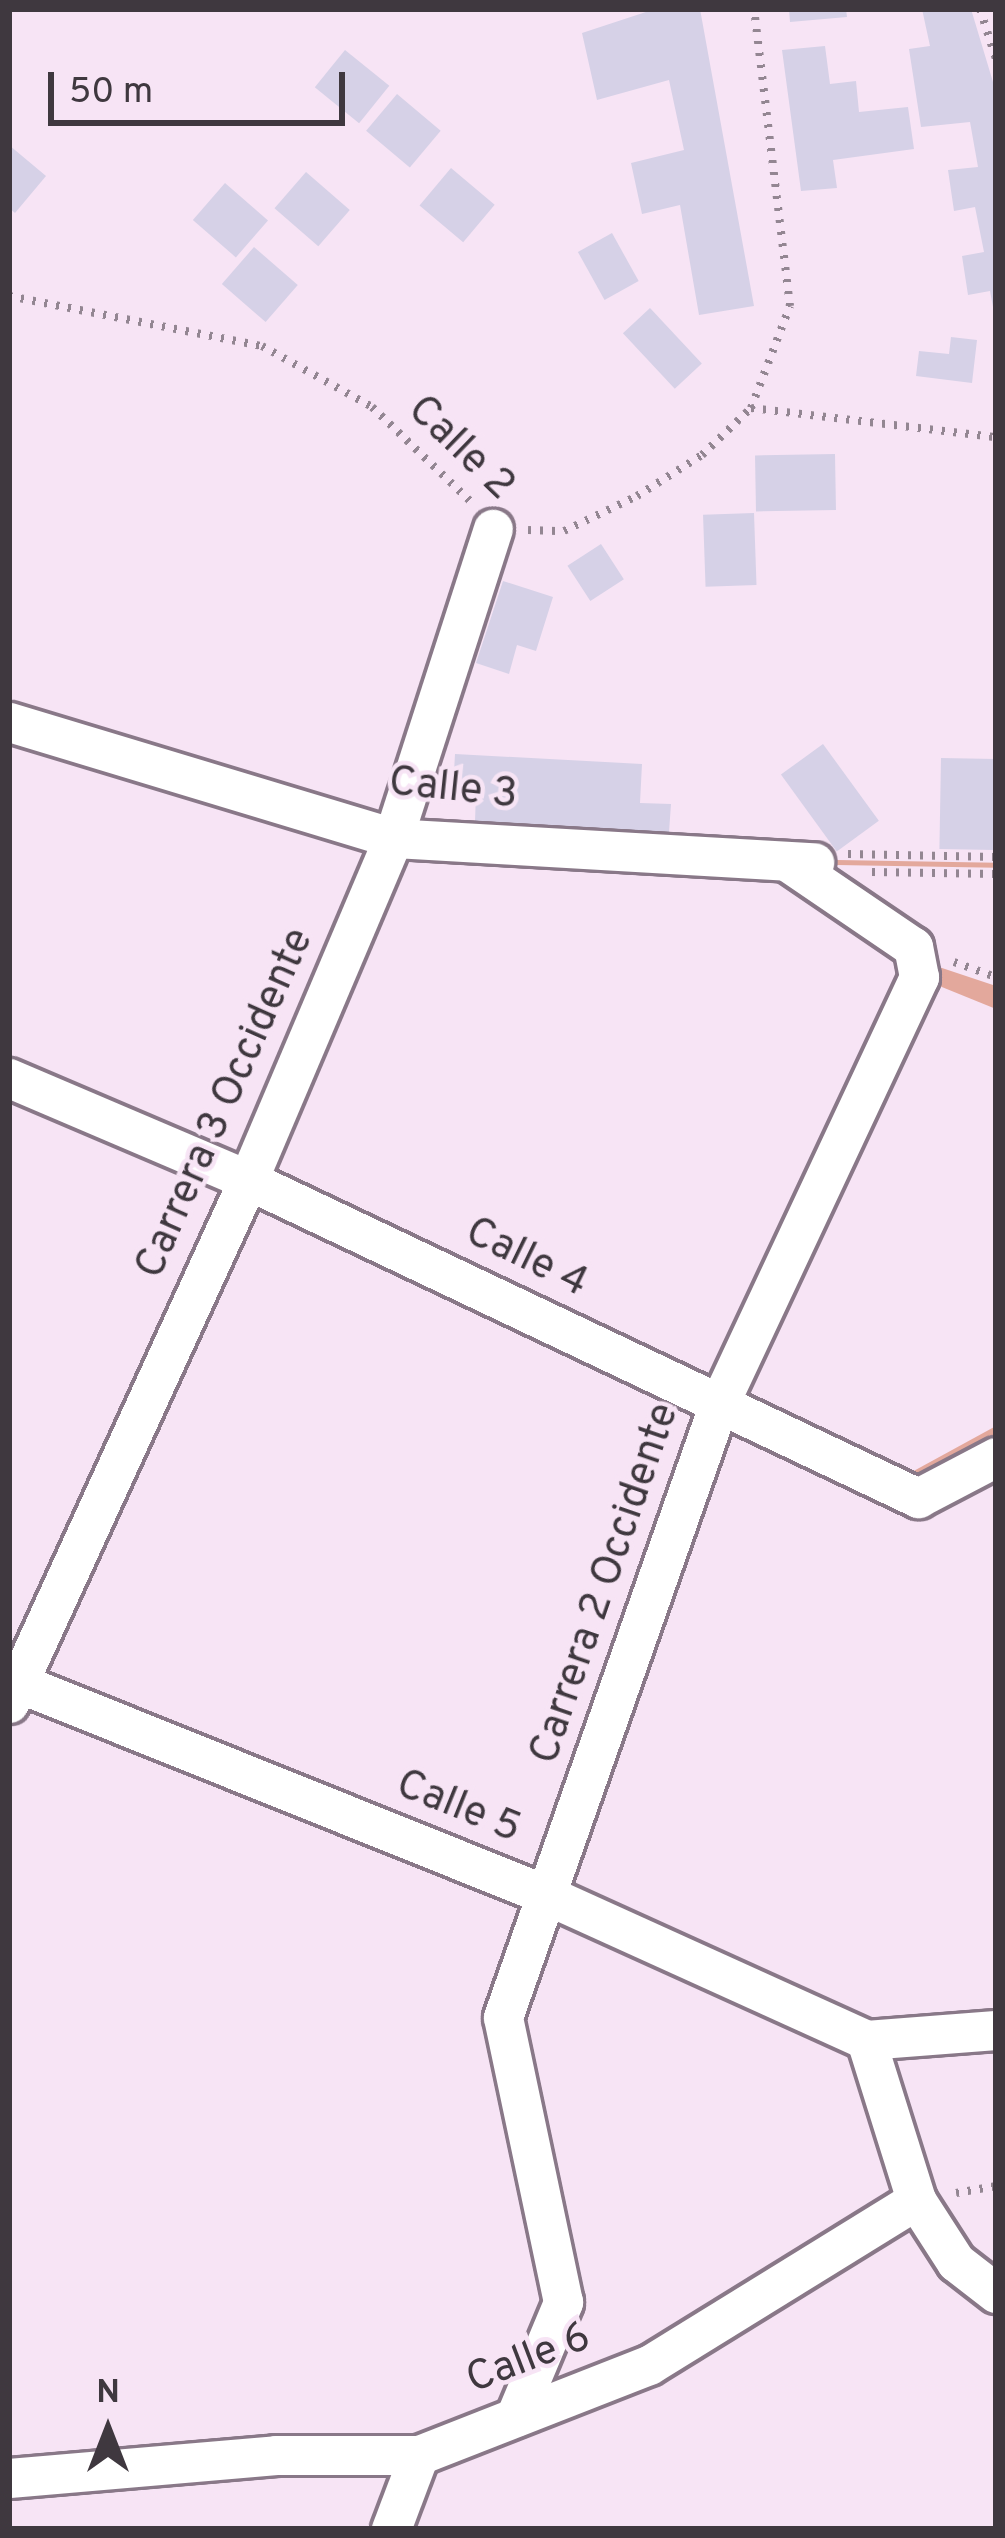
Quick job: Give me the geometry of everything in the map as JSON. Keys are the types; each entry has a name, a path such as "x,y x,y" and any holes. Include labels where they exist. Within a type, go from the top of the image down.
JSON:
{"street":[{"name":"Carrera 3 Occidente","path":"12,1688 248,1180 393,838 493,529"},
{"name":"Calle 3","path":"9,722 393,838 831,862"},
{"name":"Carrera 2 Occidente","path":"515,2417 563,2302 502,2017 549,1897 718,1406 919,977 913,947 788,862"},
{"name":"Calle 4","path":"9,1078 248,1180 917,1498 996,1456"},
{"name":"Calle 5","path":"12,1688 549,1897 866,2040 996,2030"},
{"path":"866,2040 916,2200 956,2262 996,2293"},
{"name":"Calle 6","path":"9,2478 276,2455 419,2456 649,2365 916,2200"},
{"path":"391,2529 419,2456"}],"path":[{"path":"754,9 790,306 751,408 996,437"},
{"path":"980,9 996,59"},
{"name":"Calle 2","path":"9,296 262,346 372,406 455,482 493,529 565,531 702,454 751,408"},
{"path":"996,857 832,854 831,862 831,871 996,874"}],"shaded area":[{"path":"837,860 996,863 996,868 837,865"},
{"path":"924,962 996,986 996,1009 932,983"},
{"path":"996,1426 996,1440 927,1477 910,1473"}],"building":[{"path":"655,9 700,9 754,306 699,315 680,205 642,214 631,163 684,150 669,80 597,100 582,33"},
{"path":"789,9 846,9 847,17 790,22"},
{"path":"922,9 971,9 996,92 996,323 990,291 968,295 962,256 984,252 975,207 954,211 948,170 978,167 970,122 921,127 909,49 930,46"},
{"path":"825,46 830,84 856,81 859,112 908,107 914,149 833,160 837,188 801,191 782,50"},
{"path":"345,50 389,86 359,123 315,87"},
{"path":"397,94 441,131 410,167 366,131"},
{"path":"9,145 46,176 15,213 9,208"},
{"path":"451,168 495,205 463,242 420,206"},
{"path":"306,172 350,210 318,246 275,208"},
{"path":"225,183 268,220 236,257 193,220"},
{"path":"612,233 639,281 605,300 578,252"},
{"path":"254,247 298,285 266,322 222,284"},
{"path":"650,308 702,364 675,389 623,333"},
{"path":"951,337 977,340 972,383 916,376 919,351 949,354"},
{"path":"835,454 836,510 756,511 755,455"},
{"path":"754,513 757,585 706,587 703,515"},
{"path":"601,544 624,579 590,601 567,566"},
{"path":"503,581 553,597 536,651 517,645 509,674 476,663"},
{"path":"823,744 879,821 837,851 781,775"},
{"path":"455,754 642,764 640,803 671,804 669,832 475,822 476,791 453,790"},
{"path":"941,758 996,759 994,850 939,849"}]}
